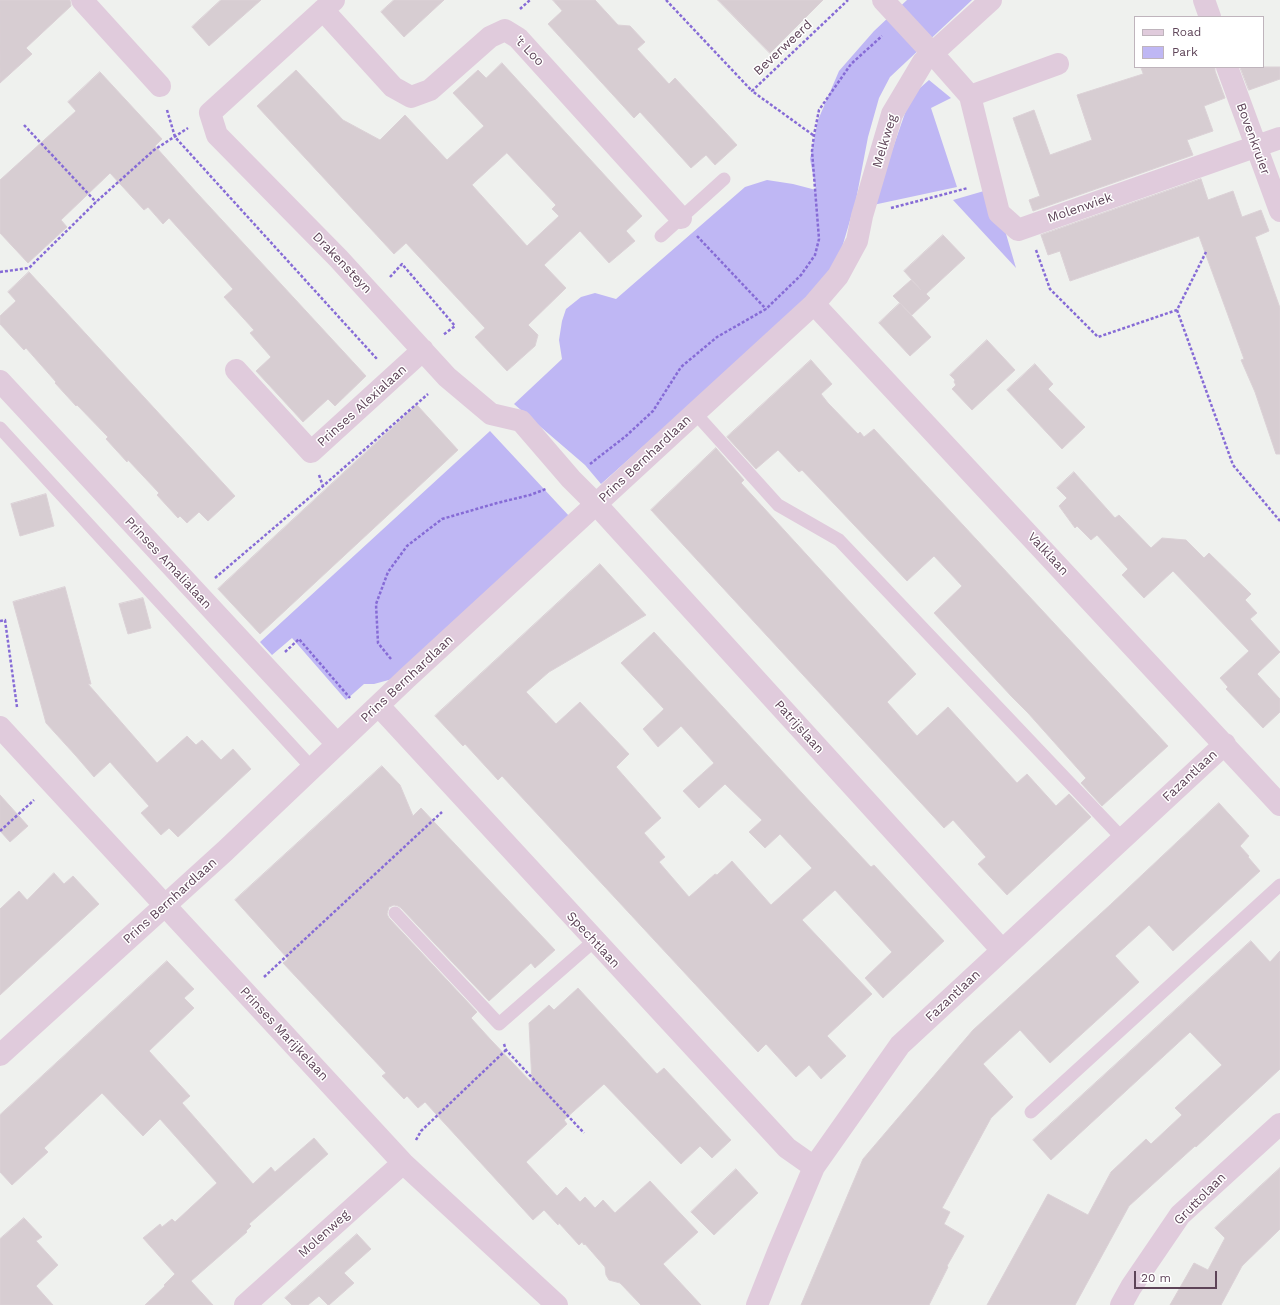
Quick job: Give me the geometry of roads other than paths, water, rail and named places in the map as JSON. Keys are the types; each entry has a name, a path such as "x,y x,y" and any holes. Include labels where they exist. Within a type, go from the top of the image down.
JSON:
{"street":[{"path":"82,0 160,86"},
{"name":"Molenwiek","path":"883,0 970,96 999,213 1018,230 1280,138"},
{"name":"Melkweg","path":"814,304 838,276 857,241 862,216 892,114 923,62 991,0"},
{"path":"1204,0 1210,16"},
{"name":"Drakensteyn","path":"329,5 210,113 217,135 338,258 447,377 491,414 521,421 596,504"},
{"name":"'t Loo","path":"329,5 393,87 412,97 430,90 490,37 505,30 518,38 681,218"},
{"path":"970,96 1058,64"},
{"name":"Bovenkruier","path":"1227,68 1280,211"},
{"name":"Prins Bernhardlaan","path":"0,1055 225,851 406,678 814,304"},
{"name":"Valklaan","path":"814,304 1225,744 1280,805"},
{"name":"Prinses Alexialaan","path":"236,370 311,452 423,350"},
{"name":"Prinses Amalialaan","path":"0,381 337,744"},
{"name":"Patrijslaan","path":"596,504 1002,950"},
{"name":"Spechtlaan","path":"372,711 460,796 787,1148 814,1167"},
{"name":"Prinses Marijkelaan","path":"0,727 403,1162 546,1302"},
{"name":"Fazantlaan","path":"758,1305 778,1252 814,1167 900,1045 1225,744"},
{"name":"Gruttolaan","path":"1121,1305 1131,1287 1180,1215 1280,1124"},
{"name":"Molenweg","path":"245,1305 403,1162"}],"lane":[{"path":"661,236 724,179"},
{"path":"695,413 778,505 839,540 1122,838"},
{"path":"0,428 312,768"},
{"path":"1031,1112 1280,885"},
{"path":"395,913 499,1024 594,941"}]}
